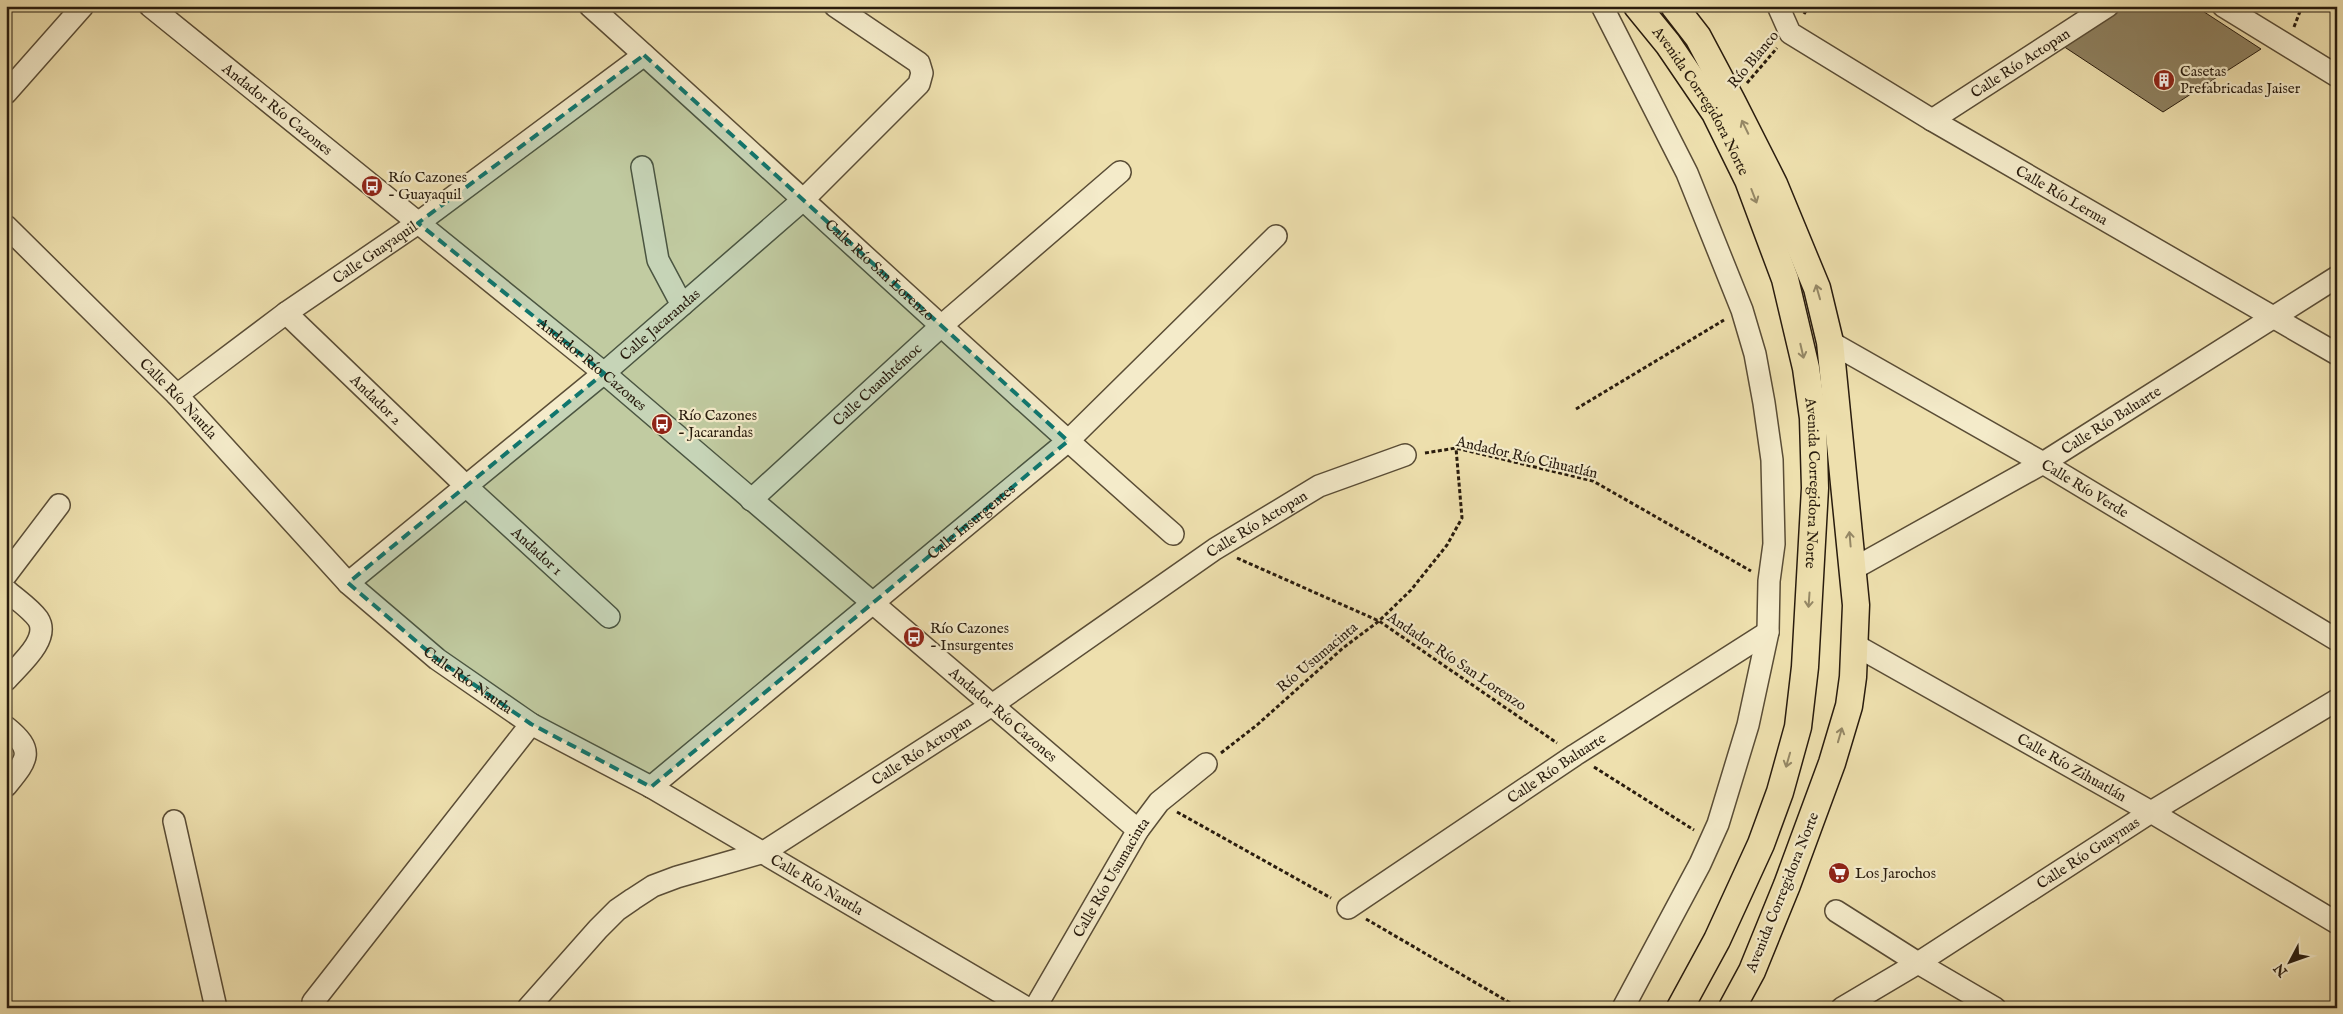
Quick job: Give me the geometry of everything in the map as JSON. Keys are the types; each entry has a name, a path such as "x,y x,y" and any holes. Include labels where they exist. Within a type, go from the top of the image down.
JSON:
{"main road":[{"name":"Avenida Corregidora Norte","path":"1637,6 1668,44 1715,113 1748,180 1785,279 1806,368 1813,418 1815,488 1805,668 1798,727 1780,792 1761,844 1717,940 1680,1008"},
{"name":"Avenida Corregidora Norte","path":"1674,6 1698,37 1732,101 1774,184 1817,288 1830,342 1856,605 1855,645 1849,706 1832,763 1808,832 1752,971 1732,1008"}],"street":[{"path":"6,93 83,6"},
{"name":"Andador Río Cazones","path":"150,6 604,373 1138,830"},
{"name":"Calle Río San Lorenzo","path":"590,6 804,199 940,327 1173,534"},
{"name":"Calle Jacarandas","path":"348,583 604,373 804,199 920,84 922,73 919,63 835,6"},
{"path":"1602,6 1687,172 1742,310 1755,354 1772,460 1774,544 1769,581 1768,632 1748,725 1712,841 1623,1008"},
{"path":"1778,6 1790,33"},
{"name":"Calle Río Actopan","path":"1932,120 2108,6"},
{"path":"2223,6 2337,76"},
{"name":"Calle Río Lerma","path":"1790,33 1932,120 2337,354"},
{"name":"Calle Guayaquil","path":"177,395 286,313 418,223 644,55"},
{"path":"642,167 658,260 682,305"},
{"name":"Calle Cuauhtémoc","path":"751,500 940,327 1120,172"},
{"name":"Calle Río Nautla","path":"6,226 177,395 348,583 437,659 531,724 651,787 1027,1008"},
{"name":"Calle Insurgentes","path":"651,787 874,604 1068,441 1276,236"},
{"name":"Calle Río Baluarte","path":"1853,569 2043,463 2337,277"},
{"name":"Andador 2","path":"286,313 466,486"},
{"name":"Calle Río Verde","path":"1830,342 2043,463 2337,640"},
{"name":"Calle Río Actopan","path":"536,1006 598,929 617,910 653,886 676,876 764,852 992,705 1215,549 1319,486 1405,455"},
{"name":"Andador 1","path":"466,486 609,617"},
{"path":"6,575 59,506"},
{"path":"6,590 38,619 41,630 40,641 6,680"},
{"name":"Calle Río Baluarte","path":"1348,908 1575,755 1768,632"},
{"name":"Calle Río Zihuatlán","path":"1855,645 2151,812 2337,923"},
{"name":"Calle Río Guaymas","path":"1842,1008 1918,963 2151,812 2337,700"},
{"path":"313,1002 531,724"},
{"path":"6,727 20,738 27,752 25,763 6,786"},
{"name":"Calle Río Usumacinta","path":"1035,1008 1138,830 1159,802 1206,764"},
{"path":"174,821 216,1008"},
{"path":"1836,911 1918,963 1995,1008"}],"path":[{"name":"Río Blanco","path":"1732,101 1790,33 1809,6"},
{"path":"2296,22 2302,6"},
{"path":"1576,409 1742,310"},
{"name":"Andador Río Cihuatlán","path":"1405,455 1456,448 1593,481 1769,581"},
{"name":"Río Usumacinta","path":"1206,764 1257,725 1343,648 1379,621 1411,590 1447,545 1462,518 1456,448"},
{"name":"Andador Río San Lorenzo","path":"1215,549 1379,621 1575,755 1712,841"}],"highlighted area":[{"path":"644,55 1068,441 651,787 531,724 437,659 348,583 604,373 418,223"}],"building":[{"name":"Casetas Prefabricadas Jaiser","path":"2124,6 2195,6 2261,49 2163,112 2063,46"}],"place":[{"name":"Casetas Prefabricadas Jaiser","path":"2164,80"},
{"name":"Río Cazones - Guayaquil","path":"372,186"},
{"name":"Río Cazones - Jacarandas","path":"662,424"},
{"name":"Río Cazones - Insurgentes","path":"914,637"},
{"name":"Los Jarochos","path":"1839,873"}]}
